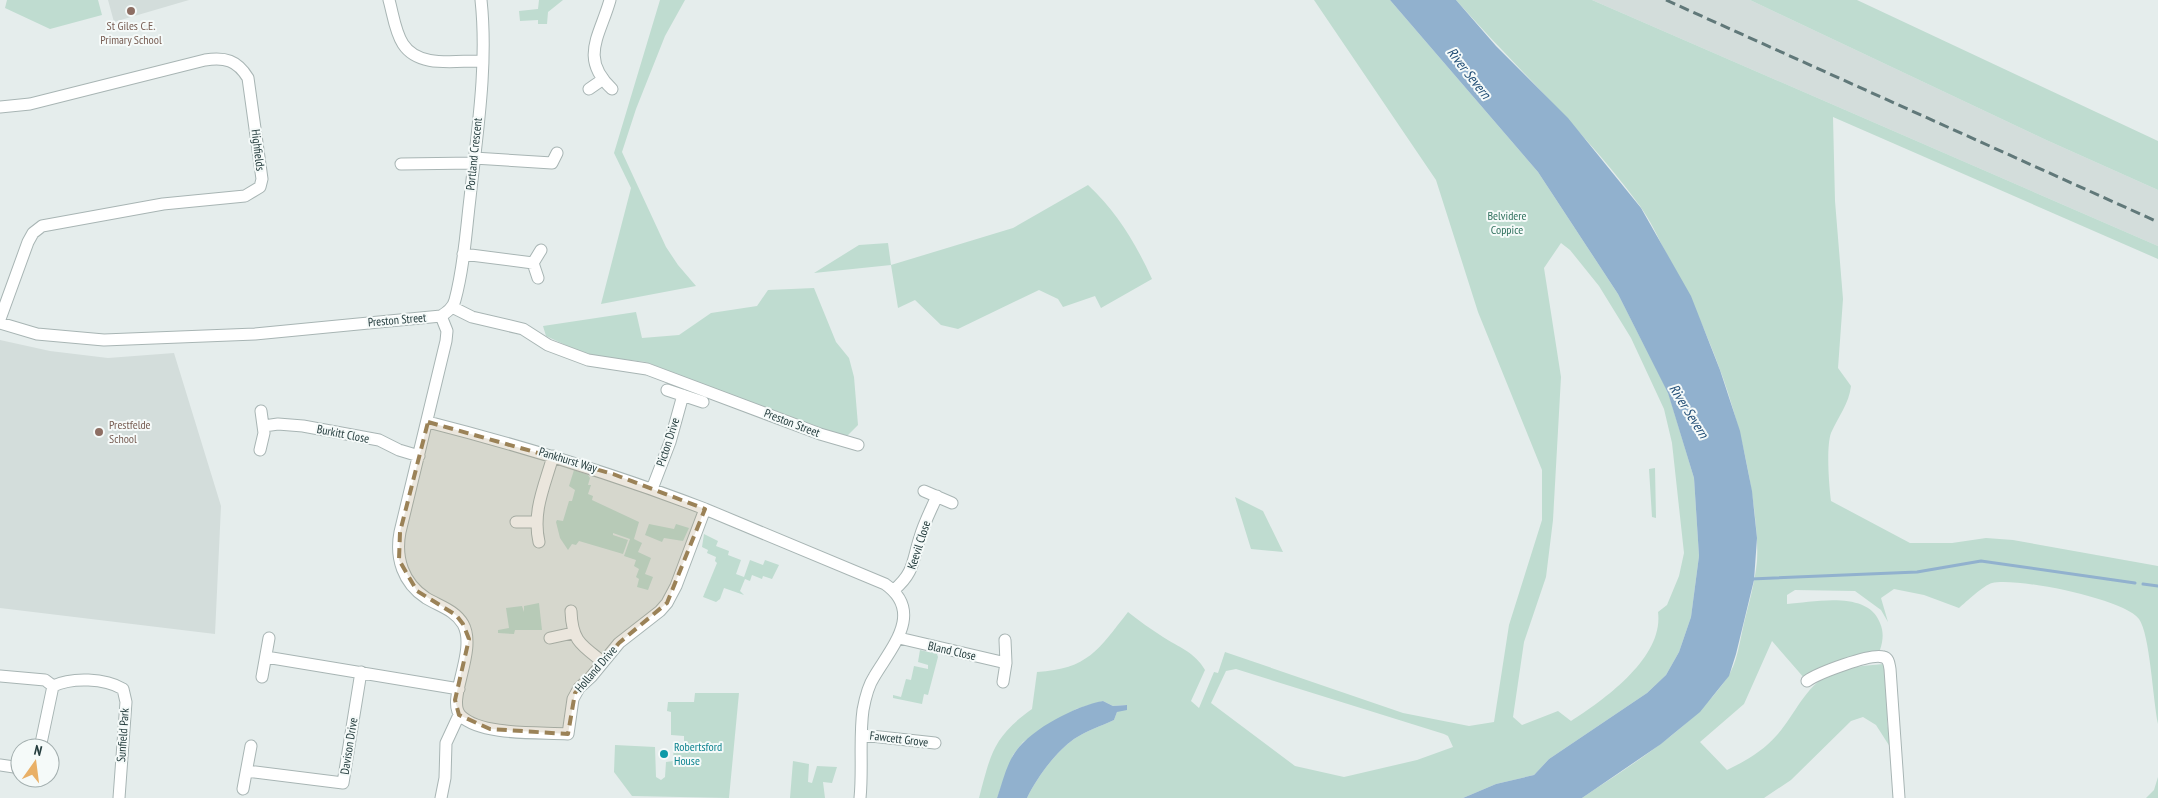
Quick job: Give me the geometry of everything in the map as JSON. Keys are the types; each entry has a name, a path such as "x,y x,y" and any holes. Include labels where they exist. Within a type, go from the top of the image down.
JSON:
{"street":[{"name":"Portland Crescent","path":"452,307 463,254 474,160 482,61 481,0"},
{"path":"610,0 593,52 595,64 602,80 612,90"},
{"path":"402,3 390,3 402,43 409,52 418,58 482,61"},
{"name":"Highfields","path":"0,107 30,104 221,57 233,61 248,78 262,179 260,187 254,193 245,196 163,204 42,226 33,233 28,242 0,319"},
{"path":"589,89 602,80"},
{"path":"401,164 474,160 555,163"},
{"path":"415,164 415,176"},
{"path":"533,263 541,250"},
{"path":"463,254 533,263"},
{"path":"533,263 538,278"},
{"name":"Preston Street","path":"0,324 38,334 104,340 255,334 441,316 452,307 472,318 523,329 548,345 588,360 647,369 820,434 858,445"},
{"path":"441,316 447,331 446,341 399,537 399,560 410,584 417,591 456,614 463,624 469,639 455,700 459,715 446,742 445,778 441,798"},
{"path":"667,390 703,402"},
{"name":"Picton Drive","path":"652,489 670,442 683,395"},
{"path":"260,450 264,426 261,411"},
{"name":"Pankhurst Way","path":"428,422 554,456 705,509"},
{"name":"Burkitt Close","path":"264,426 278,424 303,426 379,440 399,450 419,456"},
{"path":"539,542 536,508 554,456"},
{"path":"924,491 952,503"},
{"name":"Keevil Close","path":"894,590 904,582 913,567 919,539 937,496"},
{"path":"705,509 885,584 894,590 904,609 899,638 873,678 863,710 860,798"},
{"name":"Holland Drive","path":"459,715 469,722 490,729 568,734 575,693 630,632 660,611 667,603 676,586 705,509"},
{"path":"516,522 536,522"},
{"path":"571,611 573,633 576,640 603,662"},
{"path":"550,638 573,633"},
{"path":"262,677 269,638"},
{"name":"Bland Close","path":"899,638 1006,663"},
{"path":"1004,640 1006,663 1004,682"},
{"path":"1807,681 1821,672 1867,659 1880,656 1887,659 1890,669 1899,798"},
{"path":"266,657 459,689"},
{"name":"Davison Drive","path":"246,771 343,783 361,672"},
{"path":"0,676 45,680 53,686 42,738"},
{"name":"Sunfield Park","path":"53,686 62,682 79,680 113,683 123,689 126,702 119,798"},
{"name":"Fawcett Grove","path":"862,735 936,743"},
{"path":"243,789 251,746"}],"highlighted area":[{"path":"428,422 613,474 705,509 667,603 619,643 575,693 568,734 490,729 459,715 455,700 469,639 463,624 456,615 417,591 399,560 400,532"}],"shaded area":[{"name":"St Giles C.E. Primary School","path":"108,0 189,0 114,22"},
{"path":"1592,0 1750,0 2044,139 2158,190 2158,246"},
{"name":"Prestfelde School","path":"0,340 50,351 108,358 174,353 221,506 215,634 0,608"}],"green space":[{"path":"7,0 98,0 102,15 50,29 5,8"},
{"path":"539,0 563,0 548,12 547,24 538,24 538,20 520,21 519,11 538,9"},
{"path":"660,0 685,0 665,36 636,109 622,152 666,247 696,286 601,304 631,188 614,153"},
{"name":"Belvidere Coppice","path":"1314,0 1390,0 1538,172 1618,294 1668,392 1694,478 1699,556 1691,617 1679,652 1666,675 1647,693 1549,759 1534,775 1496,784 1463,798 1027,798 1047,766 1067,744 1083,734 1114,720 1117,712 1127,705 1113,706 1103,701 1076,709 1023,742 1013,755 997,798 979,798 995,747 1009,728 1032,709 1037,672 1069,667 1080,662 1099,647 1128,612 1191,654 1201,664 1205,670 1191,701 1199,708 1214,672 1218,673 1225,652 1403,713 1469,726 1494,722 1509,625 1542,520 1542,470 1478,312 1436,180","holes":["1561,243 1570,250 1599,286 1631,338 1664,409 1672,443 1684,553 1679,576 1667,605 1658,612 1657,629 1652,645 1630,675 1600,701 1571,721 1558,711 1522,725 1513,717 1524,642 1546,577 1553,520 1561,377 1544,268","1236,669 1444,734 1448,736 1453,747 1417,760 1344,777 1295,766 1211,703 1226,671"]},
{"path":"1456,0 1592,0 2158,246 2158,259 1833,117 1835,201 1843,299 1838,368 1851,386 1848,399 1829,439 1828,467 1831,501 1910,543 1952,543 1986,538 2013,540 2158,566 2158,724 2149,653 2143,627 2139,619 2129,611 2113,604 2069,591 2023,583 2005,582 1989,584 1959,608 1924,595 1894,589 1881,598 1888,622 1881,610 1855,591 1795,590 1787,595 1787,604 1839,600 1864,606 1874,613 1880,623 1883,636 1880,650 1805,679 1772,641 1744,704 1700,742 1727,770 1754,755 1772,741 1807,693 1822,679 1843,669 1883,664 1887,672 1887,723 1892,750 1876,725 1863,717 1851,721 1791,780 1764,798 1582,798 1679,730 1713,697 1727,678 1738,652 1757,561 1756,528 1749,474 1733,408 1710,344 1697,313 1647,217 1619,178 1597,152"},
{"path":"1750,0 1857,0 2158,141 2158,190 2044,139"},
{"path":"1088,185 1117,217 1152,279 1101,308 1095,296 1063,307 1058,299 1039,290 958,329 941,325 915,300 898,308 891,265 1013,228"},
{"path":"888,243 891,265 814,273 859,245"},
{"path":"814,288 836,342 849,358 854,377 858,425 846,437 784,416 646,362 587,355 546,336 543,326 636,312 642,338 679,335 711,313 757,306 768,290"},
{"path":"1655,468 1656,518 1652,517 1649,469"},
{"path":"574,470 588,475 590,478 588,485 591,485 588,494 593,496 592,500 639,522 634,539 642,543 638,552 651,558 645,574 653,577 648,590 637,587 639,579 636,577 639,569 634,566 636,560 624,556 630,539 613,533 613,535 628,540 623,554 579,541 576,545 572,544 568,550 560,538 556,522 557,520 563,521 569,501 572,501 575,490 569,486"},
{"path":"1235,497 1263,511 1283,552 1251,549"},
{"path":"649,524 674,529 676,524 689,528 683,541 664,538 662,542 645,535"},
{"path":"704,534 718,541 716,546 729,551 728,555 741,560 736,574 744,577 750,560 763,565 765,560 779,565 772,579 763,576 762,579 752,575 750,581 745,579 740,591 744,595 724,588 720,599 716,602 703,597 717,563 715,561 716,557 707,553 708,550 702,547"},
{"path":"539,603 542,630 515,630 514,634 498,633 498,630 509,628 506,608 522,606 524,612 524,606"},
{"path":"920,650 937,654 938,657 928,695 924,694 922,704 893,698 893,695 901,697 906,679 911,680 914,666 928,669 928,665 918,662"},
{"path":"695,693 739,693 729,798 632,796 614,772 615,745 655,747 656,777 661,780 665,777 666,762 673,761 674,744 684,744 684,736 671,735 671,712 667,711 668,702 694,702"},
{"path":"793,761 809,764 808,782 812,783 817,766 837,767 832,783 823,782 825,798 790,798"},
{"path":"2158,777 2158,798 2146,798 2154,790"}],"water":[{"name":"River Severn","path":"1390,0 1456,0 1496,46 1568,118 1641,208 1691,296 1720,370 1740,431 1752,491 1757,538 1754,580 1729,676 1700,712 1661,744 1582,798 1463,798 1496,784 1534,775 1549,759 1647,693 1666,675 1679,652 1691,617 1699,556 1694,478 1668,393 1618,294 1538,172"},
{"path":"1103,701 1113,706 1127,705 1127,710 1117,712 1114,720 1083,734 1067,744 1036,782 1027,798 997,798 1011,759 1030,736 1066,714"}],"waterway":[{"path":"1751,579 1917,572 1981,561 2135,583"},
{"path":"2143,584 2158,586"}],"railway":[{"path":"1666,0 2158,222"}],"place":[{"name":"St Giles C.E. Primary School","path":"131,11"},
{"name":"Prestfelde School","path":"99,432"},
{"name":"Robertsford House","path":"664,754"}]}
